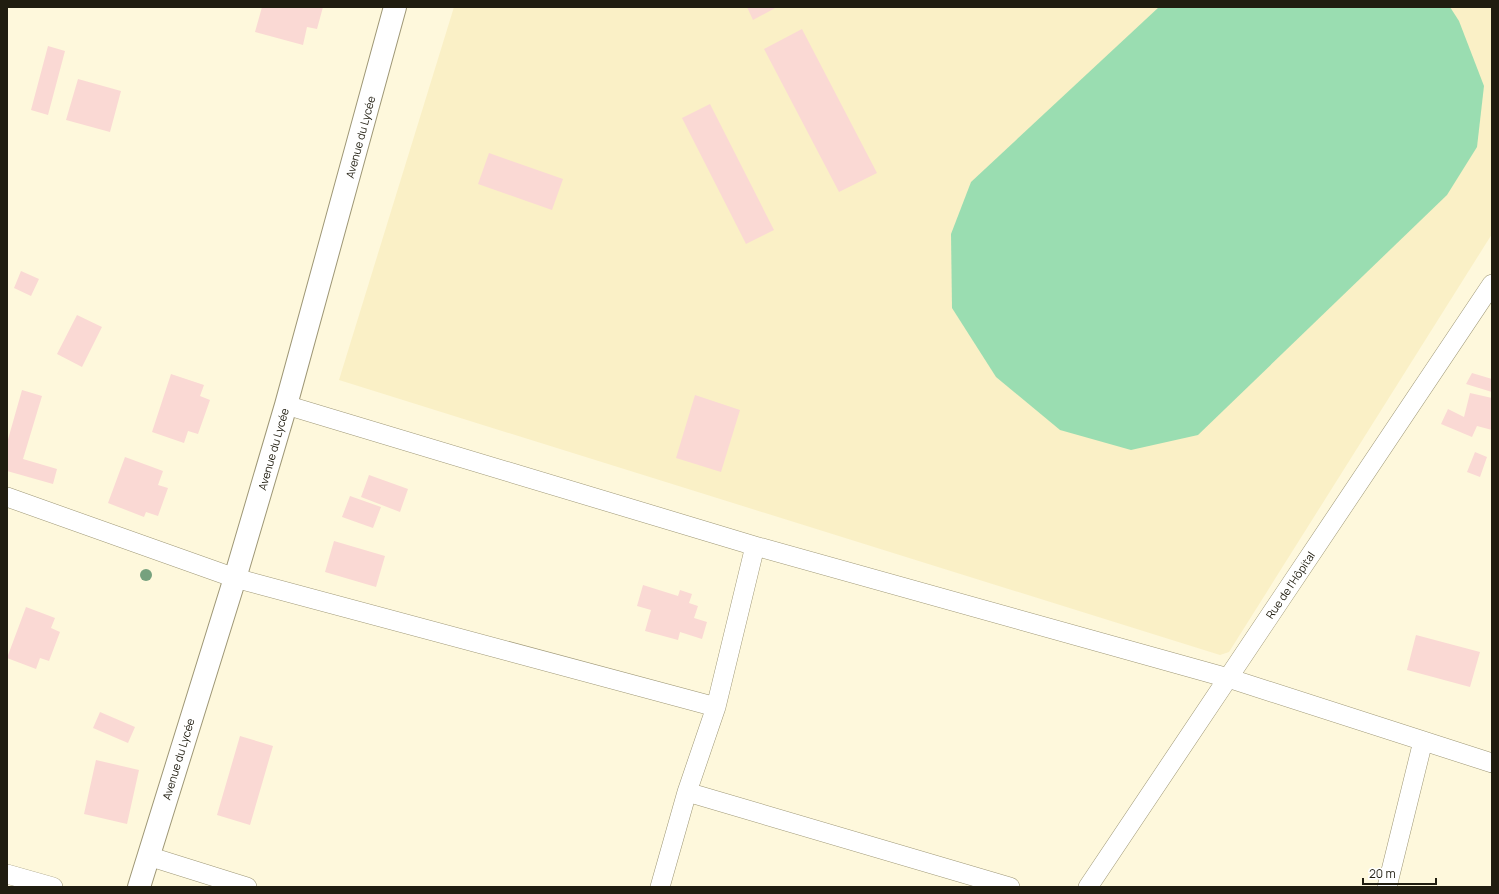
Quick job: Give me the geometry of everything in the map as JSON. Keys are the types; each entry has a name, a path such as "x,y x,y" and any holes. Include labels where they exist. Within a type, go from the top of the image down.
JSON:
{"main road":[{"name":"Avenue du Lycée","path":"139,887 235,578 286,405 395,7"}],"street":[{"name":"Rue de l'Hôpital","path":"1088,887 1492,284"},
{"path":"286,405 755,546 1228,678 1492,763"},
{"path":"7,498 235,578 716,707"},
{"path":"660,887 686,792 716,707 755,546"},
{"path":"1387,887 1423,741"},
{"path":"686,792 1010,887"},
{"path":"148,856 247,887"},
{"path":"7,874 53,887"}],"shaded area":[{"path":"454,7 1492,7 1492,234 1229,652 1220,655 339,380"}],"green space":[{"path":"1159,7 1450,7 1459,21 1484,86 1477,147 1447,195 1198,435 1131,450 1060,430 996,377 952,308 951,234 971,182"}],"building":[{"path":"262,7 323,7 317,29 307,27 303,45 255,32"},
{"path":"747,7 777,7 753,20"},
{"path":"802,29 877,173 839,192 764,49"},
{"path":"48,46 65,51 48,115 31,110"},
{"path":"78,79 121,91 110,132 66,120"},
{"path":"710,104 774,230 746,244 682,118"},
{"path":"489,153 563,179 552,210 478,184"},
{"path":"21,271 39,279 31,296 14,288"},
{"path":"77,315 102,327 82,367 57,354"},
{"path":"1472,373 1492,379 1492,392 1466,384"},
{"path":"171,374 204,385 200,396 210,400 198,434 188,431 184,443 152,432"},
{"path":"22,390 42,396 23,459 57,469 53,484 7,471 7,443"},
{"path":"1470,393 1492,398 1492,430 1477,426 1472,437 1441,424 1448,409 1464,417"},
{"path":"695,395 740,410 721,472 676,458"},
{"path":"1475,452 1487,457 1480,477 1467,472"},
{"path":"125,457 163,471 158,485 168,488 158,516 146,512 144,517 108,503"},
{"path":"369,475 408,489 400,512 361,497"},
{"path":"350,496 381,507 373,528 342,517"},
{"path":"334,541 385,556 376,587 325,572"},
{"path":"643,585 678,596 680,590 692,594 689,603 698,606 694,618 707,622 702,639 680,632 678,640 645,631 651,610 637,606"},
{"path":"26,607 55,618 51,628 60,632 49,661 40,658 36,669 7,658"},
{"path":"1416,635 1480,652 1470,687 1407,670"},
{"path":"100,712 135,727 128,743 93,728"},
{"path":"240,736 273,746 250,825 217,815"},
{"path":"96,760 139,770 127,824 84,814"}]}
